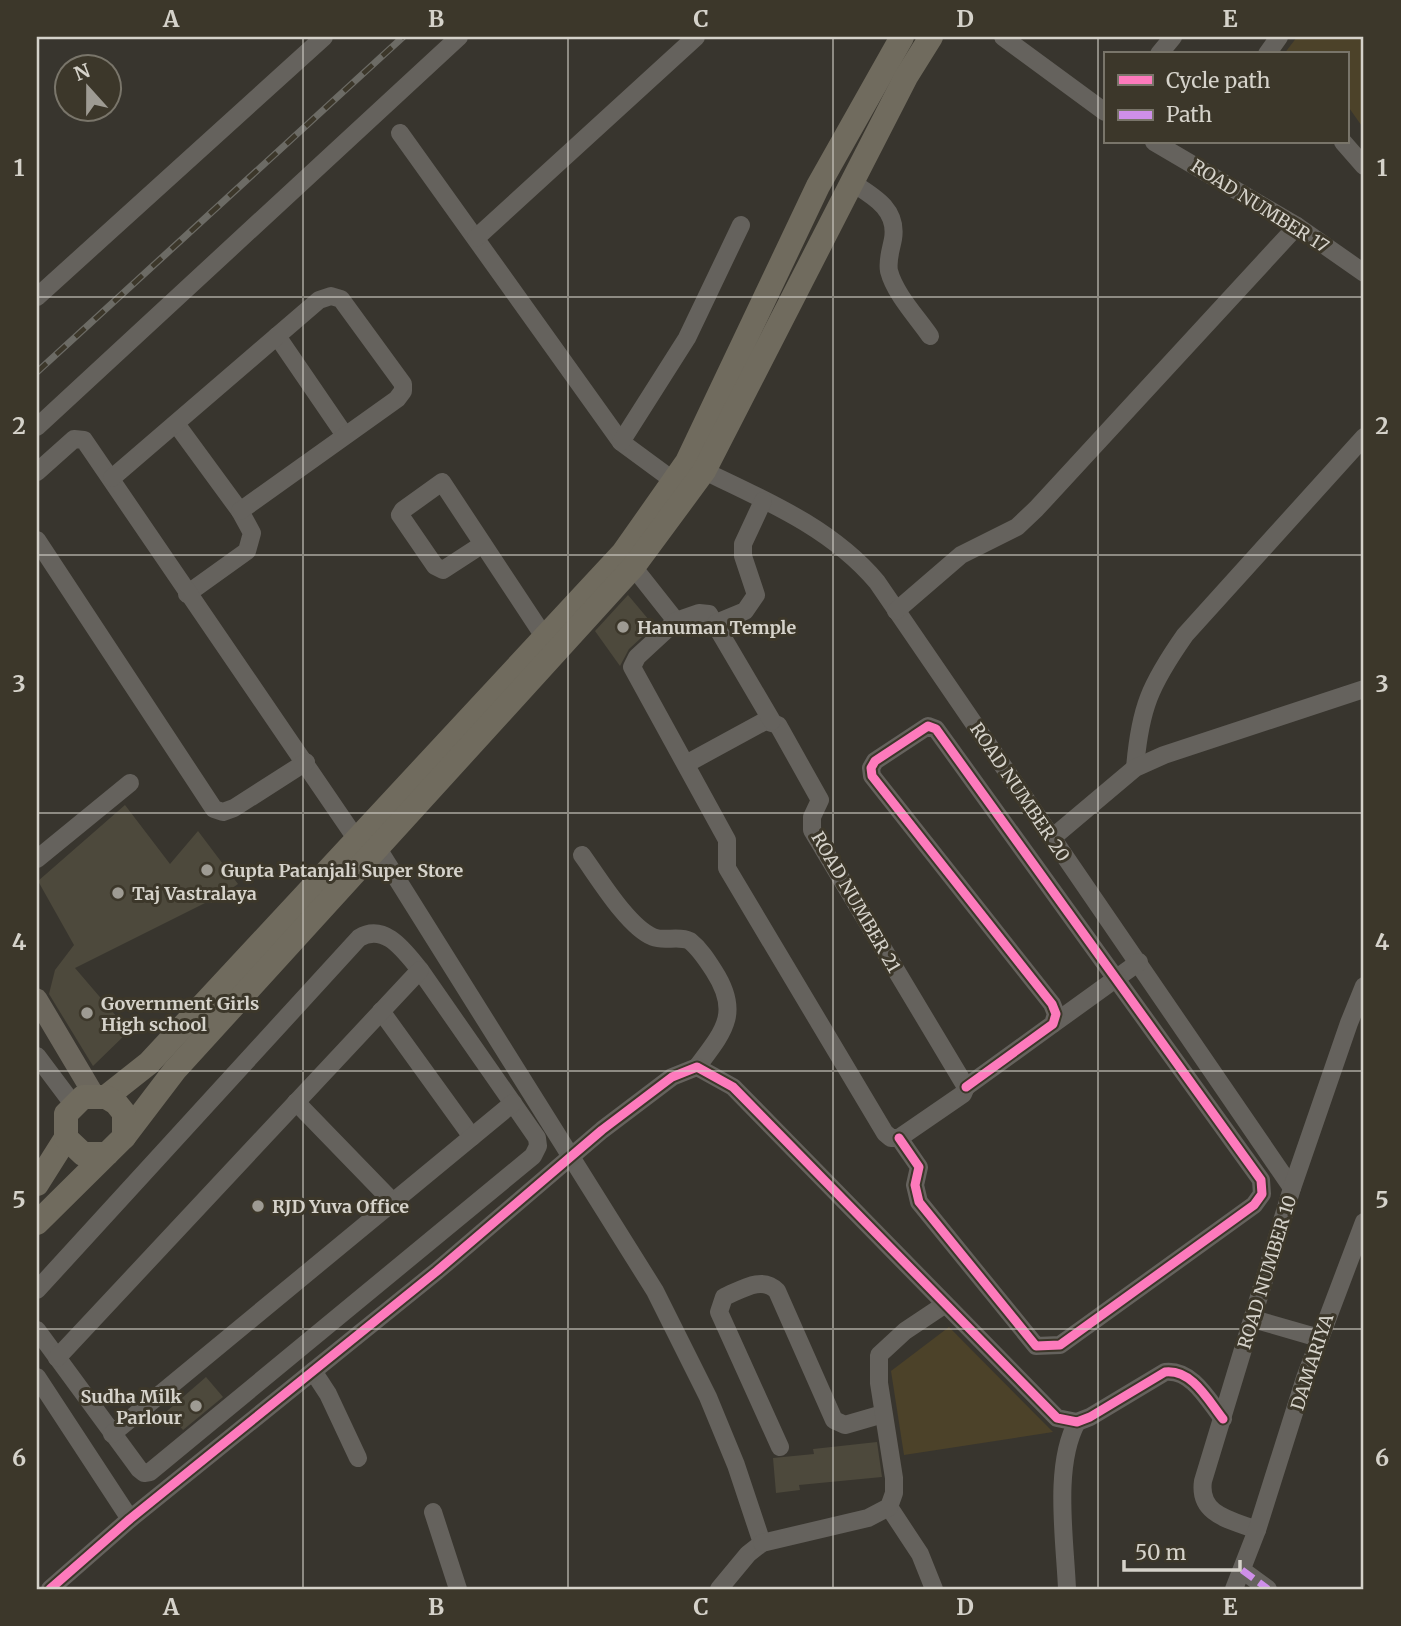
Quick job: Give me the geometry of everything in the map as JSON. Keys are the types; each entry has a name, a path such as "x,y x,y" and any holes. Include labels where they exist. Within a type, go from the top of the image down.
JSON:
{"highway":[{"path":"688,471 818,186 902,37"},
{"path":"37,1184 66,1138 66,1114 149,1063 367,839 628,560 688,471 851,181 906,77 931,37"},
{"path":"37,1223 115,1146 367,839 545,638 628,560"},
{"path":"91,1099 124,1113 115,1146"},
{"path":"66,1138 83,1154 115,1146"}],"main road":[{"path":"37,999 73,1059 91,1099"}],"street":[{"path":"37,297 324,37"},
{"path":"37,427 459,37"},
{"path":"475,238 696,37"},
{"path":"1003,37 1104,111"},
{"path":"1161,52 1173,37"},
{"path":"1268,52 1279,37"},
{"name":"ROAD NUMBER 20","path":"400,133 621,442 763,501 838,543 877,582 1292,1188"},
{"name":"ROAD NUMBER 17","path":"1157,144 1297,226 1364,273"},
{"path":"1345,144 1364,166"},
{"path":"851,181 874,196 891,213 894,226 888,268 892,280 930,336"},
{"path":"621,442 687,338 741,225"},
{"path":"896,611 961,555 1017,527 1036,509 1297,226"},
{"path":"112,478 177,425 319,300 331,296 341,299 402,384 403,391 397,399 344,434 240,511"},
{"path":"276,336 344,434"},
{"path":"177,425 240,511 252,533 247,551 187,594"},
{"path":"1135,768 1139,722 1146,697 1163,666 1185,635 1364,437"},
{"path":"37,472 74,439 80,438 112,478 187,594 306,762 367,839 631,1249 681,1340 736,1465 762,1543"},
{"path":"483,544 443,570 435,566 401,519 402,510 442,481 545,638"},
{"path":"763,501 743,544 743,555 756,595 745,611 716,623 709,614 699,613 676,621 637,657 632,667 727,840 727,867 885,1133 891,1138 899,1138 1139,962"},
{"path":"37,540 214,808 223,812 234,808 306,762"},
{"path":"628,560 676,621"},
{"name":"ROAD NUMBER 21","path":"716,623 820,800 812,817 812,830 965,1091"},
{"path":"1052,838 1135,768 1191,746 1364,690"},
{"path":"686,764 765,721 772,721"},
{"path":"899,1138 919,1167 915,1185 919,1202 1036,1346 1060,1345 1254,1205 1262,1194 1261,1180 936,729 928,726 921,728 875,761 871,768 872,776 1052,1004 1056,1014 1053,1024"},
{"path":"37,859 130,783"},
{"path":"50,1589 69,1583 130,1519 437,1271 572,1156 672,1077 696,1067 729,1016 729,999 722,984 690,941 682,937 660,939 641,930 582,855"},
{"path":"37,1290 359,938 368,933 383,934 399,945 537,1138 538,1146 533,1156 150,1472 144,1473 139,1469 37,1330"},
{"path":"57,1359 419,970"},
{"name":"ROAD NUMBER 10","path":"1257,1530 1217,1514 1203,1501 1203,1481 1292,1188 1364,986"},
{"path":"381,1011 472,1137"},
{"path":"37,1056 91,1099"},
{"path":"696,1067 733,1087 1057,1418 1077,1422"},
{"path":"296,1102 393,1202"},
{"path":"112,1434 513,1103"},
{"name":"DAMARIYA","path":"1234,1589 1257,1530 1319,1338 1364,1222"},
{"path":"780,1447 719,1312 724,1297 760,1282 770,1284 777,1292 834,1420 845,1425 883,1414"},
{"path":"719,1589 748,1554 762,1543 868,1518 889,1507 894,1493 894,1478 877,1367 879,1355 905,1331 944,1305"},
{"path":"1253,1319 1319,1338"},
{"path":"313,1371 328,1394 358,1458"},
{"path":"1067,1589 1064,1464 1070,1436 1077,1422 1165,1372 1175,1371 1192,1381 1223,1419"},
{"path":"37,1377 130,1519"},
{"path":"889,1507 920,1554 934,1589"},
{"path":"433,1512 457,1589"},
{"path":"1242,1570 1268,1589"}],"shaded area":[{"path":"1297,37 1364,37 1364,129 1348,106 1348,52 1286,52"},
{"path":"949,1327 1053,1432 904,1455 891,1371"}],"building":[{"name":"Hanuman Temple","path":"628,595 654,626 629,649 620,666 595,631"},
{"name":"Taj Vastralaya","path":"125,805 170,864 198,831 238,884 211,903 209,901 75,968 129,1031 93,1066 49,994 55,970 74,945 38,881"},
{"name":"Sudha Milk Parlour","path":"206,1377 223,1397 183,1430 167,1411"},
{"path":"877,1442 882,1477 799,1485 800,1490 776,1493 773,1458 814,1454 813,1449"}],"railway":[{"path":"37,372 403,37"}],"marked path":[{"path":"1242,1570 1268,1589"}],"cycle path":[{"path":"899,1138 919,1167 915,1185 919,1202 1036,1346 1060,1345 1254,1205 1262,1194 1261,1180 936,729 928,726 875,761 871,768 872,776 1052,1004 1056,1014 1053,1024 966,1087"},
{"path":"50,1589 130,1519 437,1271 602,1130 672,1077 697,1067 733,1087 1057,1418 1077,1422 1090,1417 1165,1372 1175,1372 1198,1387 1223,1419"}],"place":[{"name":"Hanuman Temple","path":"623,627"},
{"name":"Gupta Patanjali Super Store","path":"207,870"},
{"name":"Taj Vastralaya","path":"118,893"},
{"name":"Government Girls High school","path":"87,1013"},
{"name":"RJD Yuva Office","path":"258,1206"},
{"name":"Sudha Milk Parlour","path":"196,1406"}]}
